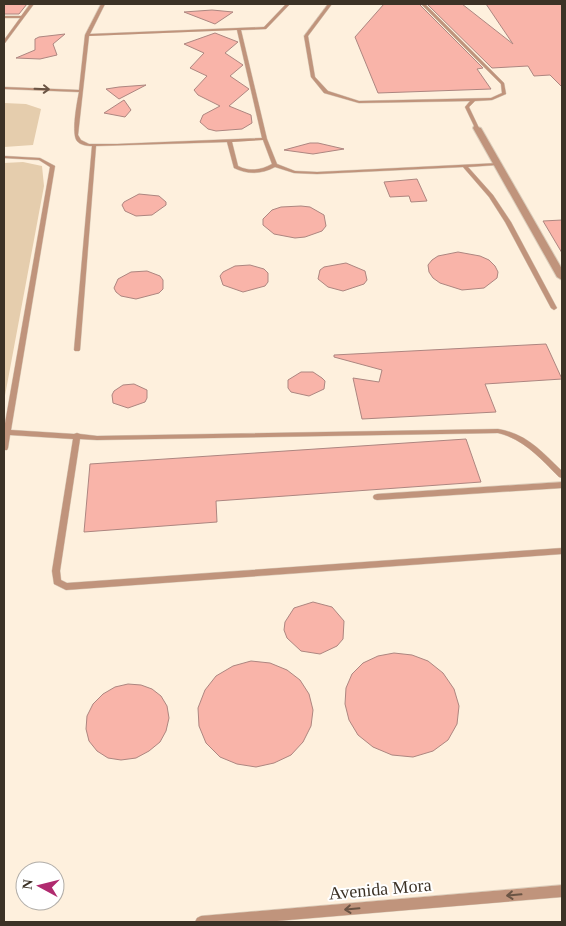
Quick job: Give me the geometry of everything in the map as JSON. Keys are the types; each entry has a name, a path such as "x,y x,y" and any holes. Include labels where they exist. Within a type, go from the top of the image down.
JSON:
{"street":[{"path":"477,128 562,277"}],"lane":[{"path":"4,42 32,4"},
{"path":"103,4 88,35 76,134 79,141 94,145 265,139"},
{"path":"88,35 265,28 288,4"},
{"path":"330,4 306,36 313,77 326,92 359,102 492,99 504,94 503,84 423,4"},
{"path":"4,17 22,17"},
{"path":"239,29 265,139 275,165"},
{"path":"4,88 81,90"},
{"path":"473,100 467,107 477,128"},
{"path":"229,140 236,167 241,170 260,171 275,165 294,172 317,173 497,164"},
{"path":"77,350 94,145"},
{"path":"4,157 40,159 53,166 4,448"},
{"path":"465,167 491,196 508,222 554,308"},
{"path":"6,432 77,435 97,438 498,431 512,433 524,439 562,475"},
{"path":"77,435 56,571 57,582 66,587 562,551"},
{"path":"377,497 562,485"},
{"name":"Avenida Mora","path":"201,922 234,921 562,891"}],"shaded area":[{"path":"4,103 26,104 41,109 33,145 4,147"},
{"path":"23,162 42,166 44,186 4,401 4,163"}],"building":[{"path":"4,4 27,4 19,14 4,14"},
{"path":"384,4 419,4 483,68 477,69 491,89 378,93 355,37"},
{"path":"427,4 462,4 513,44 486,4 562,4 562,87 550,75 534,76 528,66 492,68"},
{"path":"212,10 233,12 215,24 184,12"},
{"path":"215,33 238,42 225,53 243,65 230,76 249,89 229,106 251,115 252,123 242,129 216,131 208,129 200,122 203,115 220,106 198,95 194,90 207,76 190,68 204,53 184,44"},
{"path":"65,34 53,44 57,55 40,59 16,58 35,50 35,39 39,37"},
{"path":"146,85 119,99 106,89 119,87"},
{"path":"124,100 131,110 125,117 104,113"},
{"path":"310,143 344,149 313,154 284,150"},
{"path":"417,179 427,201 411,202 409,196 390,197 384,182"},
{"path":"139,194 159,196 166,202 166,205 152,215 136,216 125,211 122,205 124,202"},
{"path":"281,207 310,207 324,215 326,226 322,231 305,237 295,238 274,234 263,225 263,219 272,210"},
{"path":"562,220 562,253 543,221"},
{"path":"458,252 480,256 489,260 498,272 497,278 484,288 462,290 440,283 433,278 429,272 428,265 432,260 438,256"},
{"path":"346,263 365,271 367,280 364,284 343,291 328,287 318,279 320,270 324,267"},
{"path":"250,265 264,269 268,273 268,282 265,286 243,292 223,285 220,276 223,272 235,266"},
{"path":"147,271 160,276 163,280 163,289 159,293 136,299 121,296 116,292 114,288 118,279 131,272"},
{"path":"546,344 562,379 485,384 496,412 362,419 353,378 379,382 382,370 334,357 334,355"},
{"path":"301,372 313,372 322,378 325,381 324,389 309,396 291,392 288,388 288,380"},
{"path":"134,384 147,390 145,402 128,408 113,403 112,395 114,391 123,385"},
{"path":"466,439 481,482 216,501 217,522 84,532 90,464"},
{"path":"313,602 332,607 344,621 343,639 337,646 320,654 301,651 287,638 284,630 285,622 294,608"},
{"path":"394,653 412,655 428,661 443,673 454,689 459,706 457,724 448,740 433,751 413,757 392,755 373,747 358,735 349,720 345,704 346,688 352,674 363,663 378,656"},
{"path":"251,661 270,663 287,670 300,680 309,694 313,710 311,726 303,742 291,755 274,763 256,767 237,764 220,757 206,743 199,726 198,708 205,690 216,676 233,666"},
{"path":"128,684 141,685 152,689 161,696 167,706 169,718 166,731 160,742 136,758 121,760 108,758 97,751 89,741 86,729 87,716 93,704 103,694 115,687"}]}
